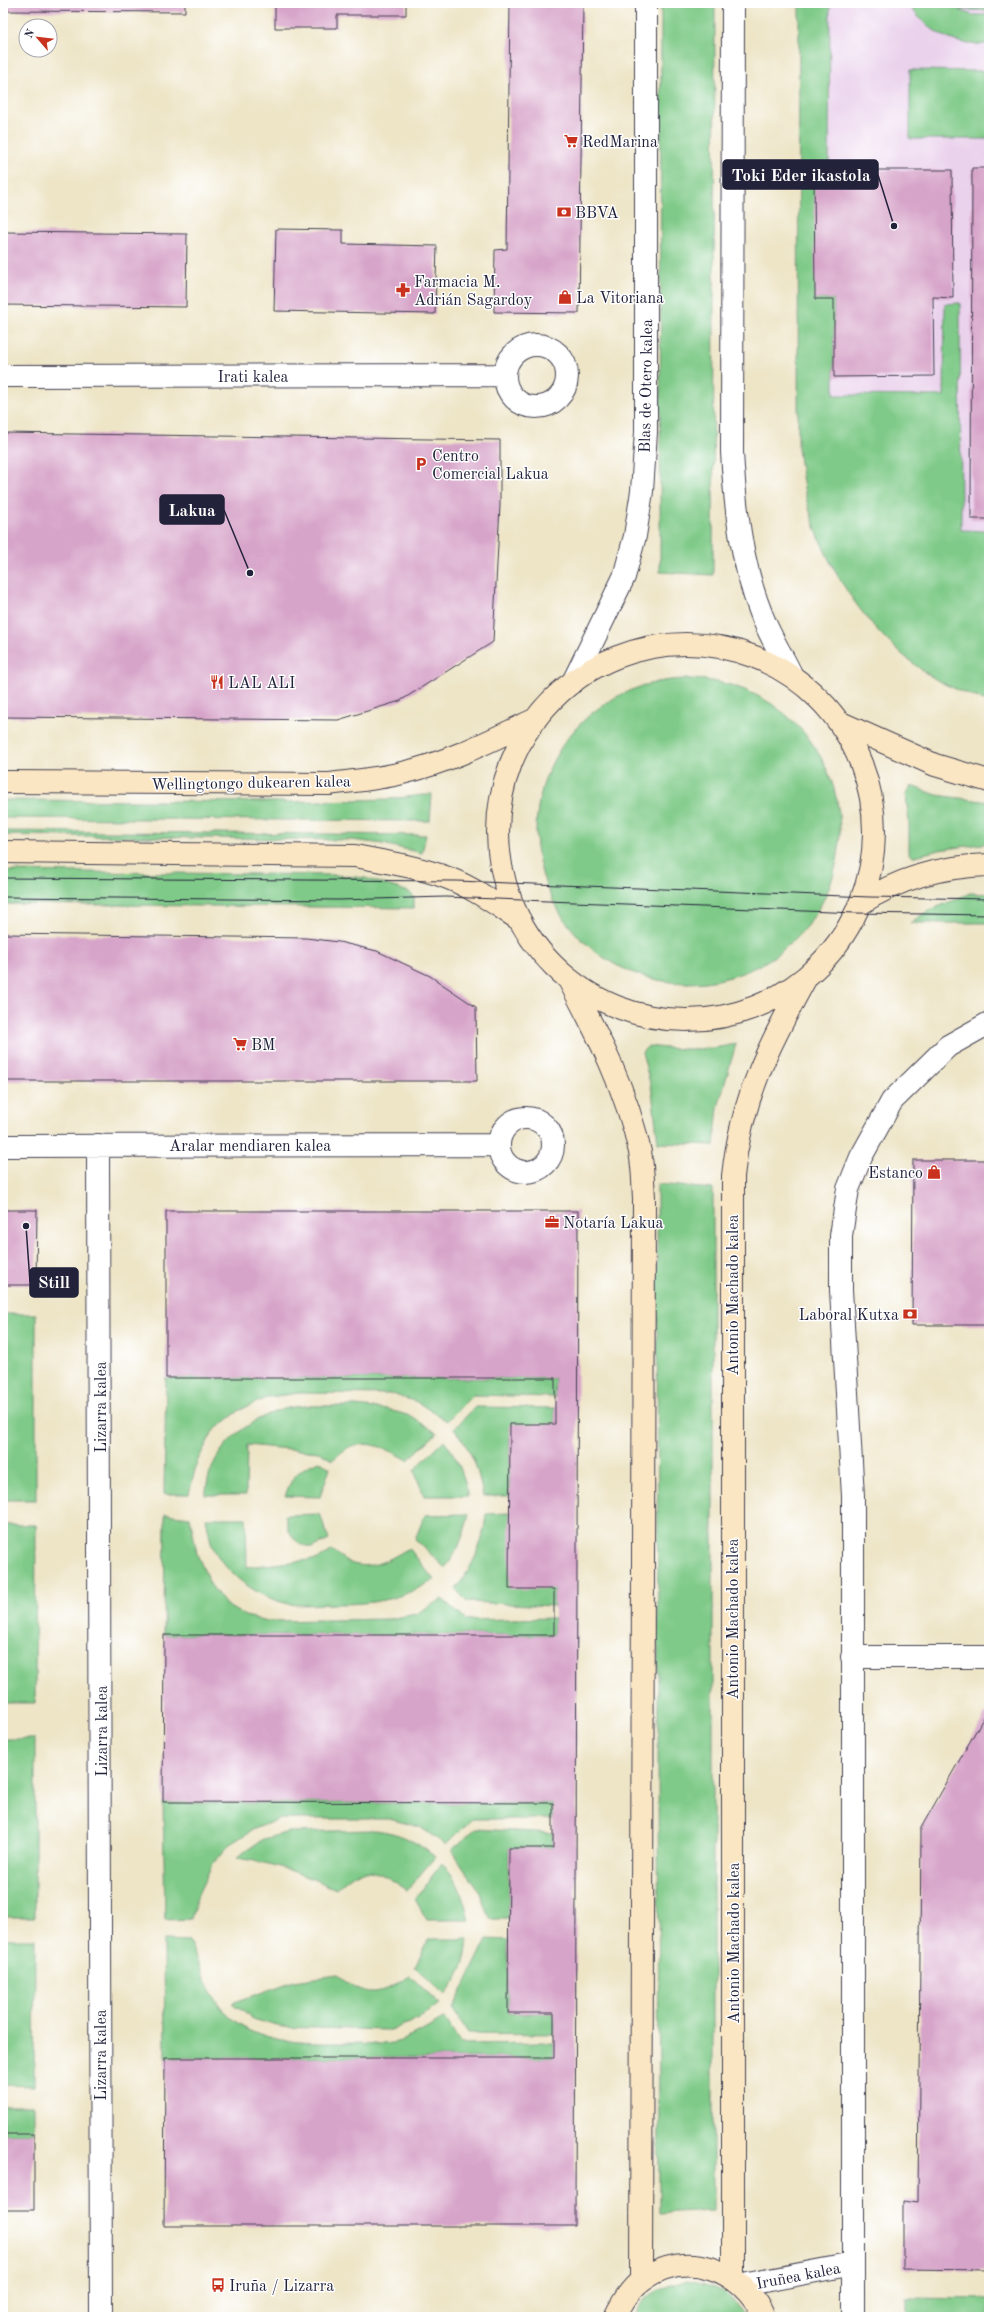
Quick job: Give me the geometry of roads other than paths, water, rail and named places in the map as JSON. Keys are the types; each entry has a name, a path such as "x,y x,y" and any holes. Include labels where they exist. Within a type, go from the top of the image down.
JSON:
{"main road":[{"path":"665,644 698,644 732,648 763,659 792,676 819,698 841,724 858,755 870,790 875,826 872,862 860,904 834,947 807,976 770,1000 742,1011 706,1019 670,1020 634,1013 600,1000 569,980 542,952 520,920 505,883 500,855 499,826 502,798 509,770 521,744 536,719 572,682 601,664 626,654 665,644"},
{"name":"Wellingtongo dukearen kalea","path":"3,782 329,784 365,780 403,773 435,762 536,719"},
{"path":"841,724 935,765 989,781"},
{"path":"3,852 355,856 394,864 447,878 486,898 520,920"},
{"path":"860,904 891,885 923,874 989,865"},
{"name":"Antonio Machado kalea","path":"738,2281 733,1176 736,1148 749,1098 769,1046 807,976"},
{"path":"569,980 601,1041 624,1099 640,1152 644,1198 641,2281"},
{"path":"615,2317 625,2297 641,2281 663,2269 687,2265 711,2267 738,2281 756,2300 764,2317"}],"street":[{"name":"Blas de Otero kalea","path":"572,682 624,577 635,536 642,491 646,432 646,3"},
{"path":"733,3 732,452 735,507 755,596 761,615 792,676"},
{"name":"Irati kalea","path":"3,376 504,375"},
{"path":"853,2317 853,1496 841,1290 841,1236 848,1189 861,1157 892,1101 948,1046 989,1023"},
{"name":"Lizarra kalea","path":"98,1145 101,2317"},
{"name":"Aralar mendiaren kalea","path":"3,1146 497,1145"},
{"path":"852,1657 989,1657"},
{"name":"Iruñea kalea","path":"738,2281 854,2264"}],"tram line":[{"path":"3,878 456,881 870,897 989,899"},
{"path":"3,897 339,900 445,897 856,913 989,915"}],"place":[{"name":"RedMarina","path":"571,141"},
{"name":"BBVA","path":"564,212"},
{"name":"Toki Eder ikastola","path":"894,226"},
{"name":"Farmacia M. Adrián Sagardoy","path":"403,290"},
{"name":"La Vitoriana","path":"565,297"},
{"name":"Centro Comercial Lakua","path":"421,464"},
{"name":"Lakua","path":"250,573"},
{"name":"LAL ALI","path":"217,682"},
{"name":"BM","path":"240,1044"},
{"name":"Estanco","path":"934,1172"},
{"name":"Notaría Lakua","path":"552,1222"},
{"name":"Still","path":"26,1226"},
{"name":"Laboral Kutxa","path":"910,1314"},
{"name":"Iruña / Lizarra","path":"218,2285"}]}
